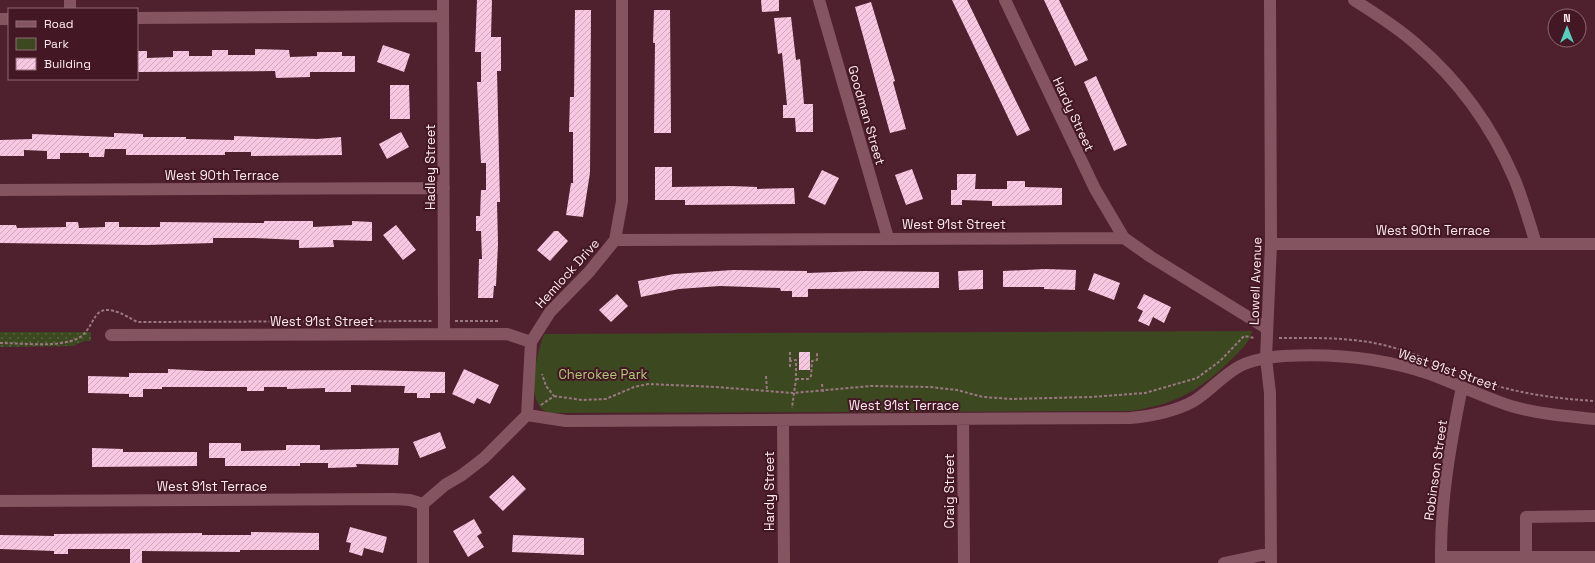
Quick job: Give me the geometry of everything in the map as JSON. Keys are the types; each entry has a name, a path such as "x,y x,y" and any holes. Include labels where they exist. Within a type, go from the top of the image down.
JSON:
{"street":[{"name":"Hadley Street","path":"443,0 444,334"},
{"name":"Hemlock Drive","path":"527,415 531,342 550,312 589,272 615,240 622,200 622,0"},
{"name":"Goodman Street","path":"820,0 888,238"},
{"name":"Hardy Street","path":"1005,0 1095,190 1124,238"},
{"name":"Lowell Avenue","path":"1270,0 1271,244 1266,328 1266,358 1270,393 1271,558"},
{"path":"1354,0 1388,22 1416,44 1447,75 1469,102 1492,136 1514,178 1536,244"},
{"path":"138,18 443,16"},
{"name":"West 90th Terrace","path":"0,190 444,188"},
{"path":"1124,238 1151,257 1266,328"},
{"name":"West 91st Street","path":"615,240 1124,238"},
{"name":"West 90th Terrace","path":"1271,244 1595,244"},
{"name":"West 91st Street","path":"111,335 508,334 531,342"},
{"name":"West 91st Street","path":"1266,358 1304,356 1353,357 1389,363 1430,374 1518,407 1538,412 1595,419"},
{"name":"West 91st Terrace","path":"527,415 566,421 1130,418 1152,416 1177,409 1194,401 1241,366 1266,358"},
{"name":"Robinson Street","path":"1462,387 1446,473 1440,531 1441,560 1499,560 1526,557 1595,557"},
{"path":"423,563 423,504 445,485 462,475 484,458 527,415"},
{"name":"Craig Street","path":"963,419 964,563"},
{"name":"Hardy Street","path":"783,420 784,563"},
{"name":"West 91st Terrace","path":"0,501 394,499 410,500 423,504"},
{"path":"1526,557 1526,516 1595,516"},
{"path":"1224,563 1271,558"}],"path":[{"path":"542,367 546,386 554,396 582,400 606,399 634,386 648,384 716,386 793,394 871,386 930,387 958,390 984,397 1012,399 1092,397 1145,394 1180,385 1196,378 1220,361 1244,336 1250,338"},
{"path":"790,352 790,368"},
{"path":"796,379 808,379 811,376 812,360 817,360 817,353"},
{"path":"790,360 796,360 796,379 793,394"},
{"path":"766,376 767,391"},
{"path":"822,384 823,392"},
{"path":"527,415 554,396"}],"green space":[{"name":"Cherokee Park","path":"1252,331 1247,342 1239,352 1210,379 1198,387 1161,405 1130,411 549,413 541,408 536,400 534,389 534,378 538,353 544,334"},
{"path":"0,332 91,332 91,341 85,341 73,346 0,347"}],"building":[{"path":"477,0 492,0 491,37 501,37 501,71 497,71 500,202 497,202 498,244 496,286 494,286 493,298 478,298 479,259 482,259 481,231 476,231 476,216 480,216 481,190 486,190 486,163 481,163 477,82 481,82 481,52 475,52"},
{"path":"761,0 779,0 779,11 762,12"},
{"path":"952,0 967,0 1030,130 1017,136"},
{"path":"1044,0 1059,0 1088,60 1075,66"},
{"path":"871,2 895,81 893,82 906,129 890,133 855,7"},
{"path":"575,10 591,10 590,173 583,217 566,215 571,183 573,183 573,132 569,132 570,97 574,97"},
{"path":"654,10 670,10 671,133 654,133"},
{"path":"791,17 796,60 800,59 804,104 813,104 813,132 796,132 795,118 783,118 783,105 787,105 782,53 778,54 774,18"},
{"path":"383,45 410,54 404,72 377,62"},
{"path":"255,49 289,50 290,57 317,56 317,52 342,52 342,56 355,56 355,72 310,72 310,77 276,78 275,71 138,72 138,51 147,51 147,58 173,57 173,51 189,51 189,56 212,56 212,50 228,50 228,55 255,55"},
{"path":"1096,76 1127,145 1114,151 1084,82"},
{"path":"390,85 409,85 410,119 390,119"},
{"path":"401,132 409,147 387,159 379,144"},
{"path":"114,133 143,134 143,137 186,137 186,139 234,140 234,136 317,139 341,137 342,155 251,156 251,152 225,152 225,155 126,155 126,149 105,149 104,157 89,157 89,153 60,153 60,159 47,159 47,151 24,150 24,156 0,156 0,140 32,139 32,134 114,137"},
{"path":"655,167 672,167 672,187 731,186 757,187 757,189 794,188 795,204 685,205 685,200 655,200"},
{"path":"912,169 923,199 906,205 895,175"},
{"path":"822,170 839,178 825,205 808,197"},
{"path":"957,174 976,174 975,189 1007,189 1007,181 1025,181 1025,187 1062,188 1062,205 992,206 992,201 962,200 962,205 951,205 951,190 957,190"},
{"path":"264,221 313,221 313,227 352,225 352,221 372,222 372,241 333,240 334,247 299,248 299,240 254,238 213,238 213,243 146,245 0,243 0,225 16,225 17,228 66,227 66,222 78,222 79,228 105,227 105,222 119,222 119,227 160,227 160,222 264,223"},
{"path":"396,225 416,250 403,260 383,235"},
{"path":"554,231 558,231 568,241 550,261 537,250"},
{"path":"1045,269 1076,270 1075,290 1044,289 1044,287 1003,287 1003,271"},
{"path":"733,270 807,271 807,273 864,271 939,272 939,288 808,289 808,297 792,297 792,291 781,291 780,288 720,286 679,289 641,297 638,281 674,274"},
{"path":"983,270 983,289 959,290 958,271"},
{"path":"1094,273 1120,283 1114,300 1088,290"},
{"path":"617,294 628,306 611,322 599,310"},
{"path":"1144,294 1171,307 1164,323 1153,317 1149,326 1138,321 1143,311 1137,308"},
{"path":"799,352 810,352 810,370 799,370"},
{"path":"168,369 208,371 366,370 445,372 445,393 430,393 430,398 417,398 417,393 404,393 405,386 351,385 351,392 325,392 325,388 287,389 287,387 264,387 264,391 247,391 247,387 162,387 162,389 143,389 143,397 129,397 129,394 88,393 88,376 129,377 129,373 168,373"},
{"path":"464,369 499,385 490,404 477,398 474,404 452,394"},
{"path":"440,432 446,448 420,458 413,442"},
{"path":"209,443 241,443 241,451 286,450 286,445 320,445 320,450 399,448 398,465 356,464 357,467 328,468 328,463 300,463 300,466 225,466 225,458 209,458"},
{"path":"92,448 123,449 123,452 197,452 197,466 92,467"},
{"path":"513,475 526,489 503,511 489,497"},
{"path":"474,519 482,533 477,536 484,547 468,557 453,531"},
{"path":"350,527 387,537 383,553 364,548 362,556 349,552 351,543 346,542"},
{"path":"251,532 319,533 319,550 240,550 240,552 142,551 142,563 130,563 130,549 68,549 68,554 54,554 54,551 0,549 0,535 54,536 54,534 202,533 202,535 251,535"},
{"path":"513,535 584,538 584,555 512,552"}]}
